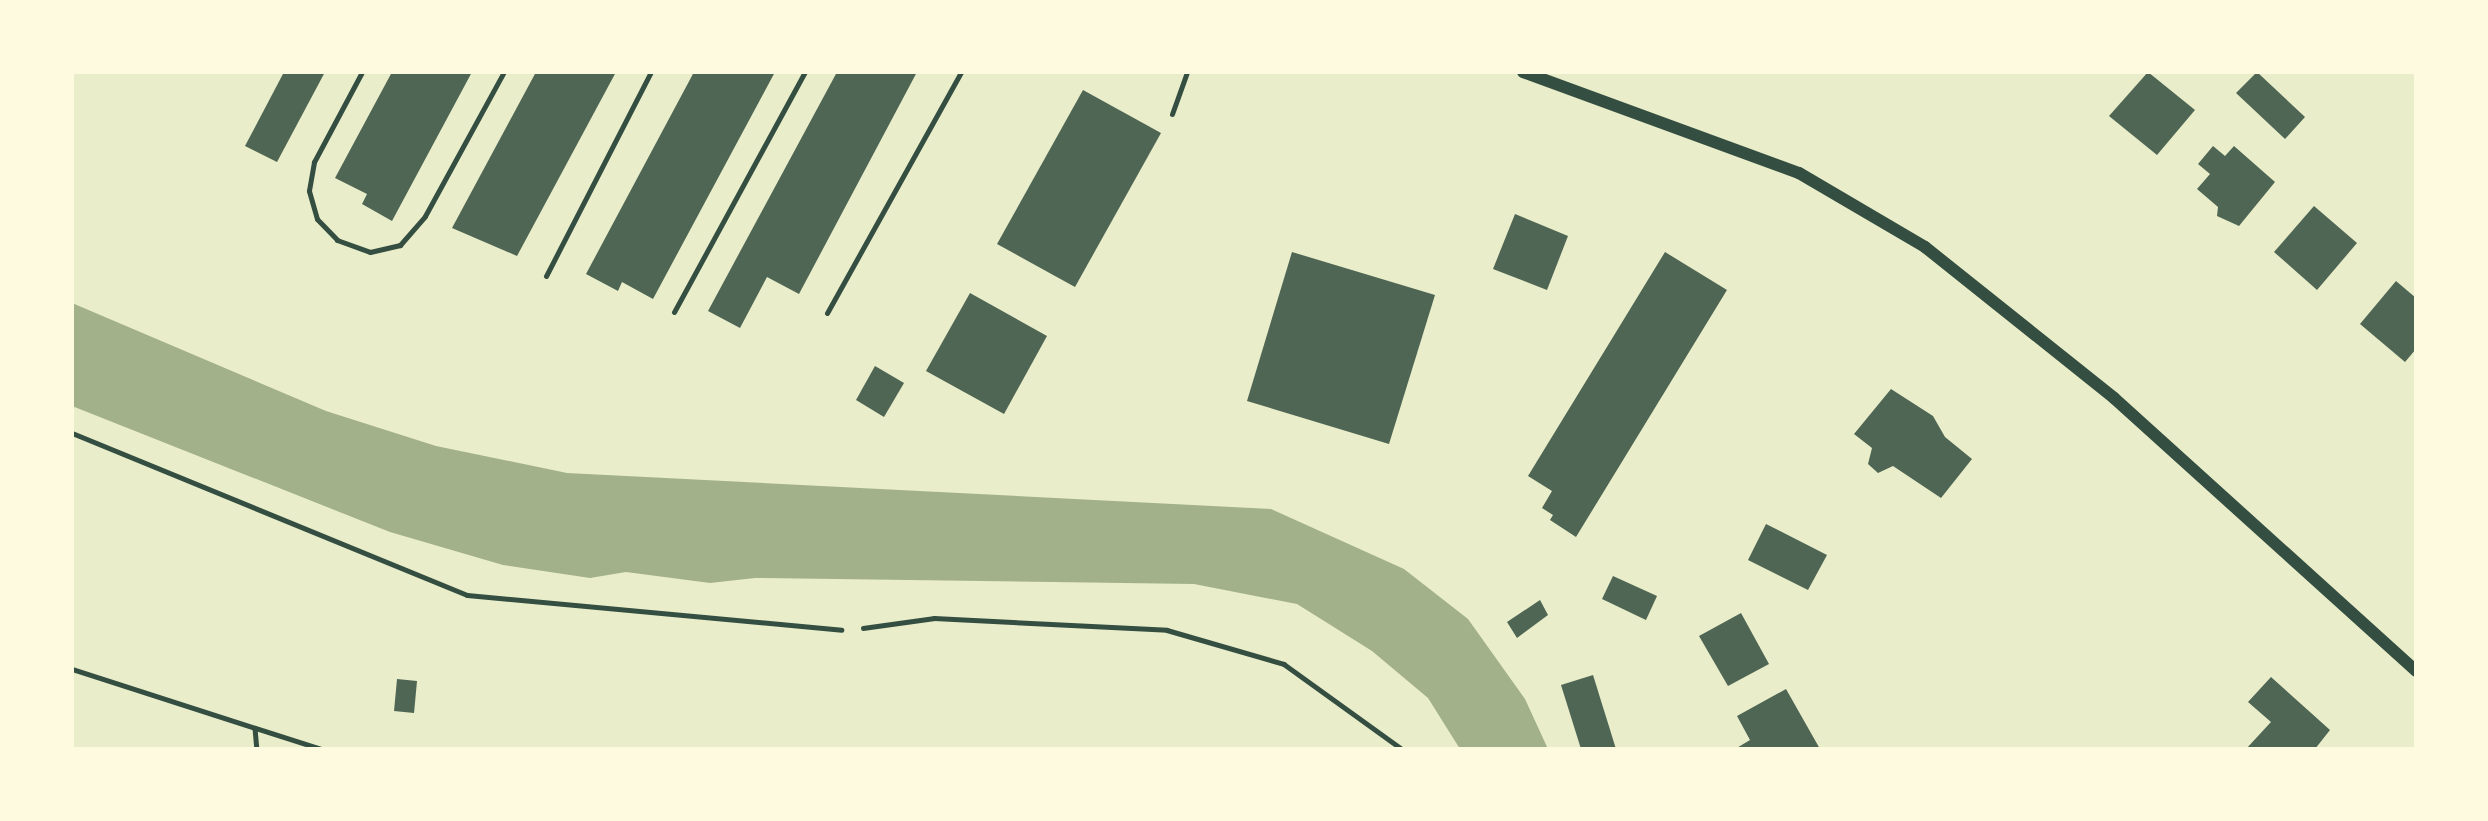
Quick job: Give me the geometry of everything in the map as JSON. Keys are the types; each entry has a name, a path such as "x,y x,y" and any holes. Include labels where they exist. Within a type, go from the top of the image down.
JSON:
{"street":[{"path":"1523,72 1799,173 1925,247 2114,398 2416,671"}],"lane":[{"path":"362,72 314,162 309,191 317,219 337,240 370,252 400,245 425,216 504,72"},
{"path":"546,276 652,72"},
{"path":"674,312 805,72"},
{"path":"827,313 961,72"},
{"path":"1172,114 1187,72"},
{"path":"72,433 467,595 841,630"}],"path":[{"path":"841,630 934,618 1167,630 1284,664 1402,749"},
{"path":"72,669 321,749"},
{"path":"255,728 257,749"}],"shaded area":[{"path":"72,303 326,411 436,446 567,473 1271,509 1404,569 1468,619 1525,699 1548,749 1460,749 1428,698 1372,651 1297,604 1194,584 755,578 710,583 626,572 590,578 503,565 390,532 72,406"}],"building":[{"path":"284,72 325,72 277,162 245,146"},
{"path":"392,72 472,72 392,221 362,204 367,194 335,178"},
{"path":"536,72 616,72 517,256 452,228"},
{"path":"694,72 775,72 653,299 622,282 618,291 586,274"},
{"path":"837,72 917,72 799,294 767,277 740,328 708,311"},
{"path":"2148,72 2195,110 2157,155 2109,116"},
{"path":"2257,72 2305,117 2285,139 2236,93"},
{"path":"1083,90 1161,133 1075,287 997,244"},
{"path":"2213,146 2225,156 2234,146 2275,182 2239,226 2217,216 2218,207 2197,189 2210,174 2198,164"},
{"path":"2314,206 2357,243 2317,290 2274,252"},
{"path":"1515,214 1568,236 1547,290 1493,269"},
{"path":"1292,252 1435,295 1389,444 1247,401"},
{"path":"1665,252 1727,290 1576,537 1550,520 1553,515 1542,508 1552,491 1528,476"},
{"path":"2396,281 2416,298 2416,349 2405,362 2360,324"},
{"path":"970,293 1047,336 1004,414 926,371"},
{"path":"875,366 904,383 884,417 856,400"},
{"path":"1891,389 1933,416 1945,437 1972,459 1941,498 1893,466 1878,473 1868,464 1872,448 1854,434"},
{"path":"1766,524 1827,555 1808,590 1748,560"},
{"path":"1613,576 1657,596 1646,620 1602,599"},
{"path":"1540,600 1548,615 1517,638 1507,622"},
{"path":"1741,613 1769,664 1728,686 1699,636"},
{"path":"1593,675 1616,749 1581,749 1561,685"},
{"path":"2271,677 2330,730 2315,749 2246,749 2271,722 2248,702"},
{"path":"397,679 417,681 414,713 394,711"},
{"path":"1786,689 1820,749 1735,749 1750,740 1737,716"}]}
